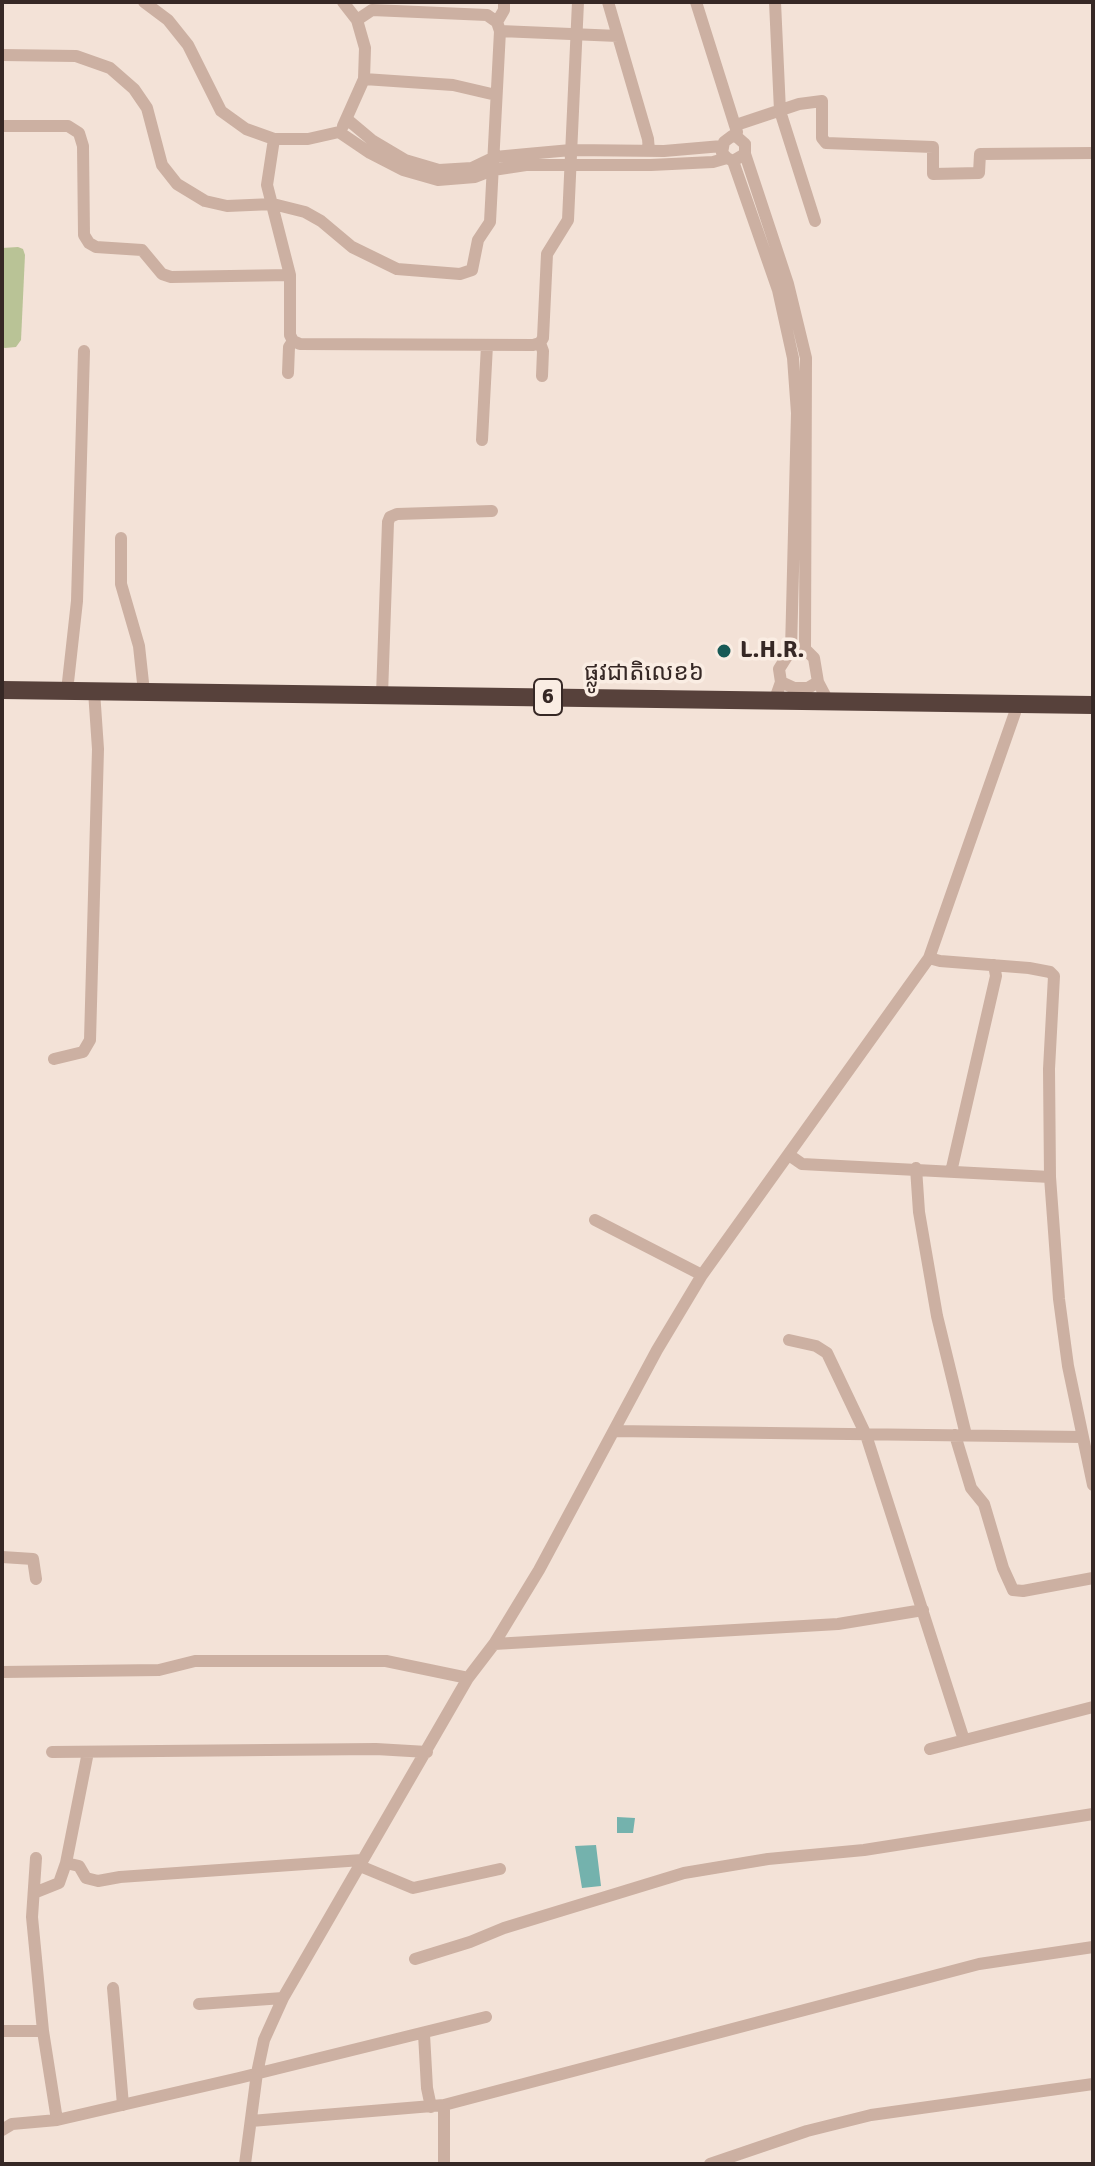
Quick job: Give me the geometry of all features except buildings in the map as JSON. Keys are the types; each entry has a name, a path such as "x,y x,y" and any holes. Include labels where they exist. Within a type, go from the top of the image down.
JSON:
{"highway":[{"name":"ផ្លូវជាតិលេខ៦","path":"2,690 382,695 778,690 828,701 1093,705"}],"street":[{"path":"144,2 168,20 188,45 221,111 246,129 274,139 308,139 339,132 348,120 364,79 365,48 357,20 343,2"},
{"path":"2,55 76,56 110,68 134,89 147,108 162,165 177,184 205,201 227,206 273,204 305,212 352,247 397,269 460,274 472,270 478,240 490,222 498,27 504,2"},
{"path":"540,343 543,338 547,254 568,220 578,2"},
{"path":"608,2 649,151"},
{"path":"339,132 403,170 438,180 475,177 494,163 570,166 713,162 732,155 745,144 737,131 696,2"},
{"path":"775,2 780,111 815,221"},
{"path":"357,20 372,10 487,15 498,27 618,36"},
{"path":"364,79 453,85 496,95"},
{"path":"828,701 818,682 814,658 805,649 800,358 788,284 727,138 780,111 799,104 822,101 822,138 826,143 933,147 933,174 979,173 980,154 1093,153"},
{"path":"348,120 373,141 405,160 439,170 472,168 571,150 732,155"},
{"path":"2,126 68,126 79,133 83,146 84,235 96,247 142,250 162,274 171,277 290,275"},
{"path":"274,139 267,185 290,275 290,335 293,341 300,344 540,343"},
{"path":"288,373 289,347 293,341"},
{"path":"540,343 543,351 542,376"},
{"path":"482,440 487,345"},
{"path":"67,691 77,601 84,351"},
{"path":"800,358 792,638 791,650 779,669 778,690 808,688 818,682"},
{"path":"382,695 390,517 397,514 492,511"},
{"path":"121,538 121,584 139,646 144,692"},
{"path":"54,1059 83,1052 90,1040 98,749 94,691"},
{"path":"245,2164 264,2040 283,1998 468,1678 494,1644 539,1570 657,1350 702,1275 929,958 1018,704"},
{"path":"929,958 1050,972 1054,976 1049,1069 1050,1177 1059,1299 1068,1366 1093,1485"},
{"path":"951,1172 996,976 994,965"},
{"path":"789,1155 802,1164 1050,1177"},
{"path":"916,1168 919,1212 971,1488 984,1504 1003,1568 1013,1590 1023,1591 1093,1578"},
{"path":"595,1220 702,1275"},
{"path":"789,1340 816,1346 827,1353 866,1435 964,1740"},
{"path":"614,1431 1083,1437"},
{"path":"2,1557 33,1559 36,1579"},
{"path":"494,1644 838,1624 923,1610"},
{"path":"2,1672 159,1670 195,1661 386,1661 468,1678"},
{"path":"930,1749 1093,1707"},
{"path":"52,1752 376,1749 427,1752"},
{"path":"34,1893 59,1883 66,1863 88,1752"},
{"path":"415,1959 504,1928 684,1873 768,1859 864,1850 1093,1814"},
{"path":"36,1858 32,1917 43,2031 57,2120"},
{"path":"66,1863 79,1866 86,1878 98,1881 129,1876 361,1863 413,1888 500,1869"},
{"path":"251,2121 438,2106 979,1964 1093,1947"},
{"path":"113,1988 123,2105"},
{"path":"199,2004 283,1998"},
{"path":"2,2130 12,2124 57,2120 486,2017"},
{"path":"2,2031 43,2031"},
{"path":"424,2034 427,2088 438,2106 444,2164"},
{"path":"710,2164 807,2131 871,2115 1093,2084"}],"green space":[{"path":"2,248 23,249 25,255 21,340 16,347 5,348 2,347"}],"water":[{"path":"617,1817 635,1818 633,1833 617,1833"},
{"path":"596,1845 601,1886 582,1888 575,1846"}],"place":[{"name":"L.H.R.","path":"724,651"}]}
